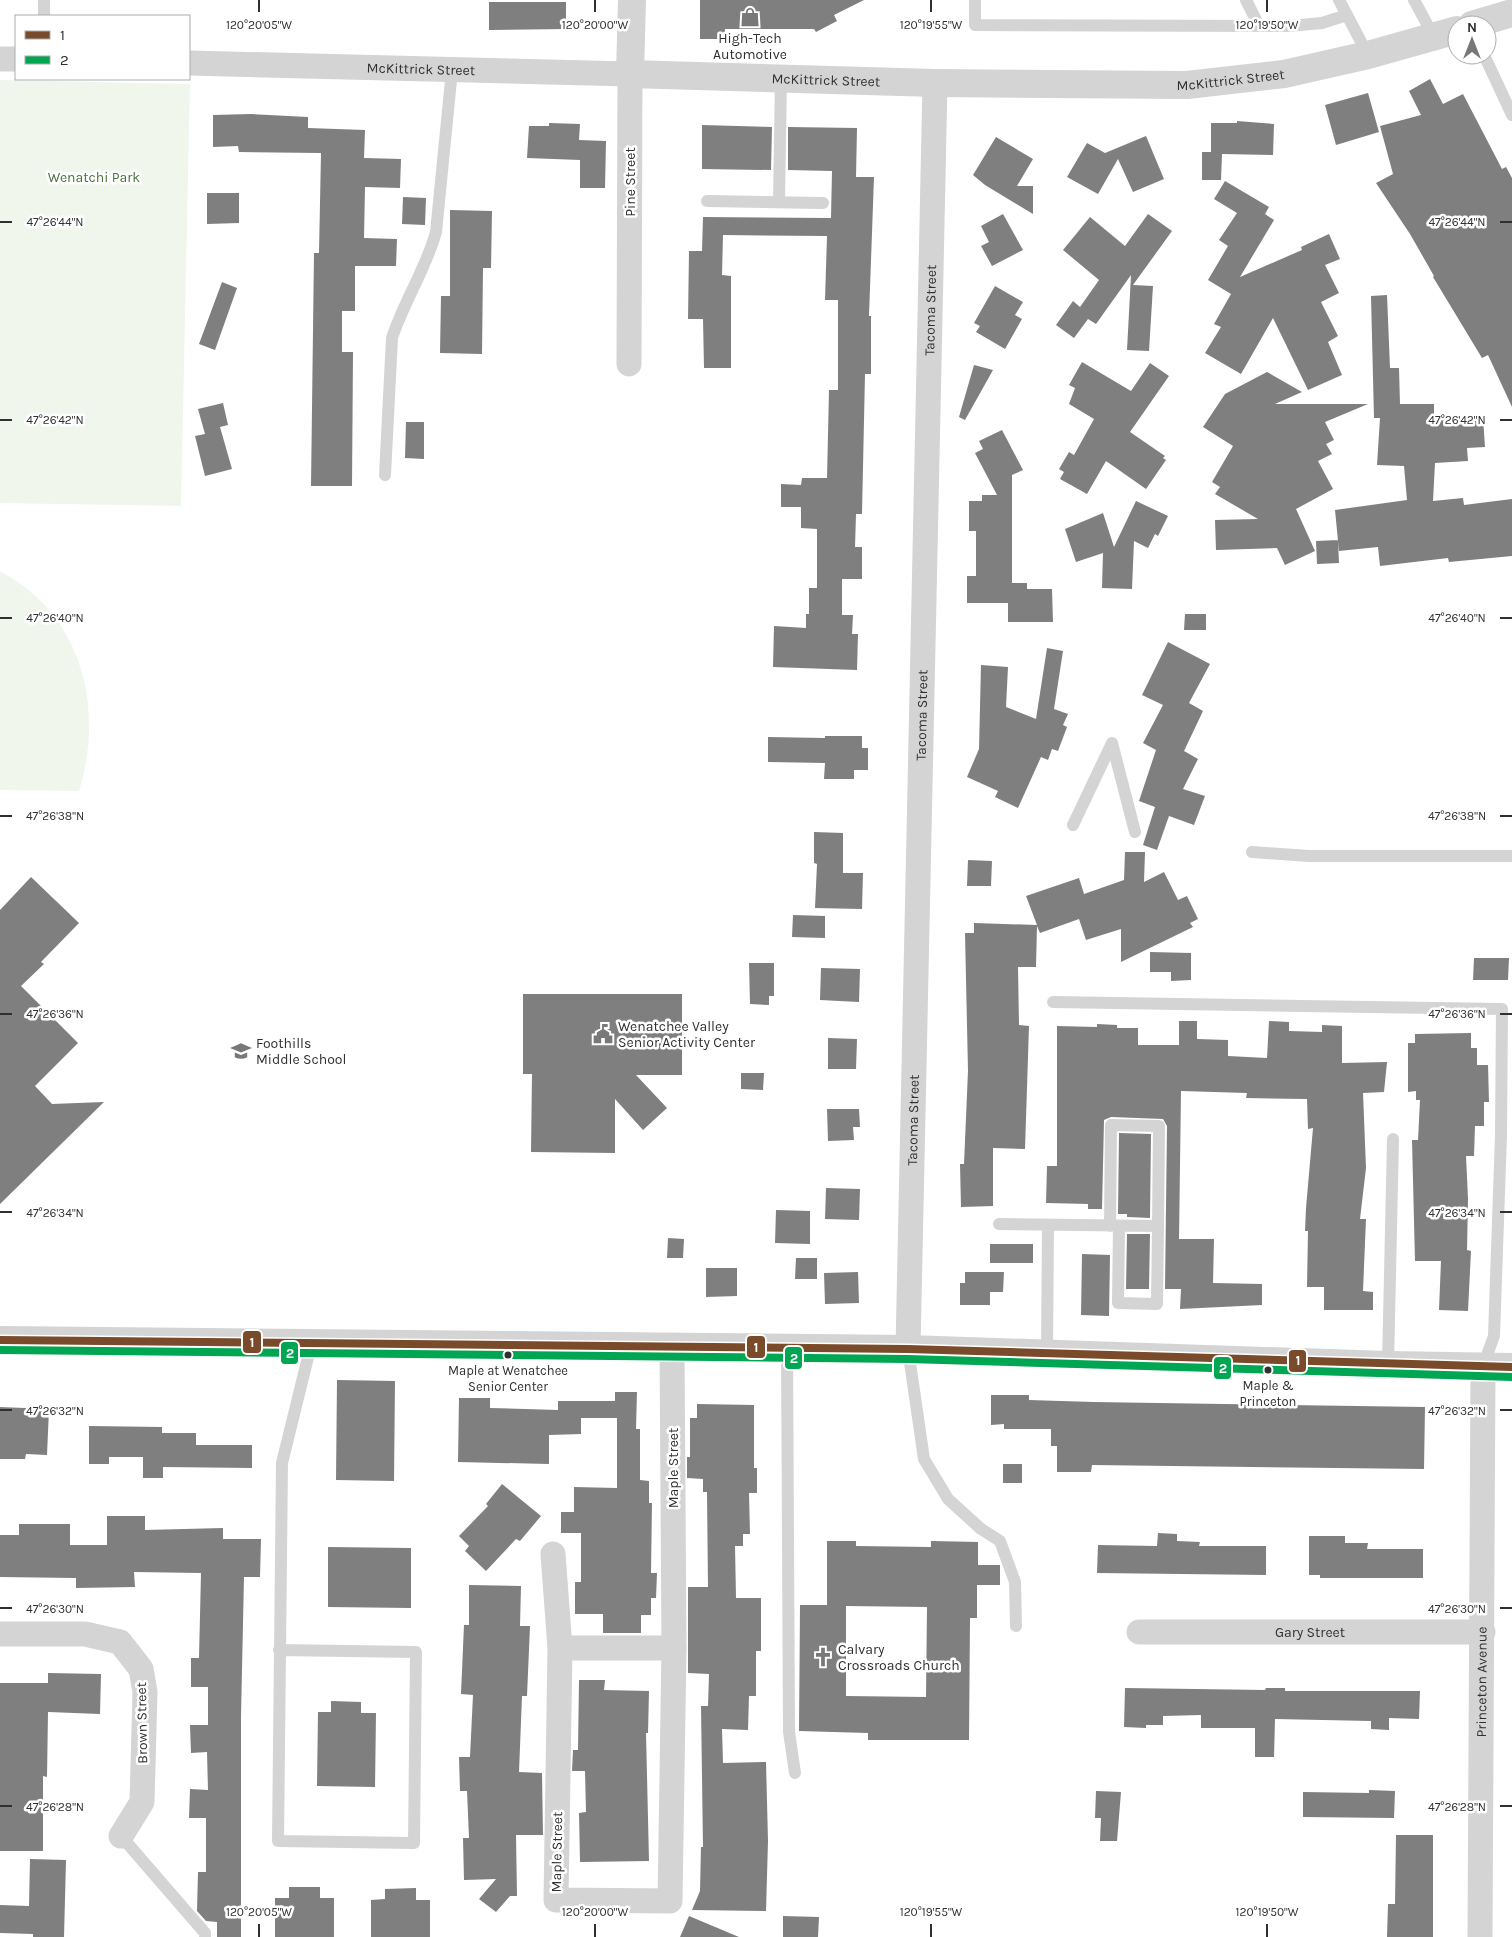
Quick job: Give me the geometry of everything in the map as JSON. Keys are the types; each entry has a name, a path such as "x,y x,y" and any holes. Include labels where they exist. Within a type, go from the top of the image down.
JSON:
{"street":[{"name":"Pine Street","path":"629,364 632,0"},
{"path":"1497,18 1512,13"},
{"name":"McKittrick Street","path":"190,63 935,83 1187,85 1268,77 1368,55 1446,33"},
{"path":"0,59 15,59"},
{"name":"Tacoma Street","path":"908,1349 935,83"},
{"path":"0,1340 311,1345 908,1349 1388,1365 1512,1367"},
{"name":"Maple Street","path":"554,1554 560,1648 556,1900 670,1901 674,1648 672,1348"},
{"name":"Princeton Avenue","path":"1480,1937 1483,1366"},
{"name":"Gary Street","path":"1139,1632 1483,1632"},
{"name":"Brown Street","path":"0,1634 85,1634 120,1642 141,1669 145,1692 142,1802 121,1836"},
{"path":"560,1648 674,1648"}],"lane":[{"path":"44,0 44,15"},
{"path":"975,0 975,25 1260,26 1322,23 1347,15"},
{"path":"1246,0 1260,26"},
{"path":"1339,0 1368,55"},
{"path":"1414,0 1446,33"},
{"path":"1489,65 1512,115"},
{"path":"385,475 392,338 399,316 430,254 436,232 452,70"},
{"path":"779,202 781,78"},
{"path":"707,200 823,203"},
{"path":"1073,825 1112,743 1135,832"},
{"path":"1252,852 1309,856 1512,856"},
{"path":"1053,1002 1502,1009 1501,1135 1494,1336 1483,1366"},
{"path":"1501,1135 1512,1122"},
{"path":"1111,1126 1159,1126 1157,1304 1118,1303 1114,1226 1111,1126"},
{"path":"1388,1365 1393,1139"},
{"path":"999,1224 1158,1226"},
{"path":"1047,1354 1048,1224"},
{"path":"280,1650 416,1652 414,1843 278,1841 280,1650 282,1463 311,1345"},
{"path":"786,1348 789,1732 795,1773"},
{"path":"908,1349 924,1459 948,1499 981,1529 1000,1541 1014,1582 1016,1626"},
{"path":"121,1836 205,1933 205,1937"}],"green space":[{"name":"Wenatchi Park","path":"0,80 190,84 181,506 0,503"},
{"path":"0,571 28,590 51,612 68,638 80,666 87,696 89,727 86,759 79,791 0,790"}],"building":[{"name":"High-Tech Automotive","path":"700,0 864,0 834,15 837,21 816,32 814,29 725,29 725,39 700,39"},
{"path":"489,2 566,2 566,29 489,30"},
{"path":"1430,79 1443,104 1463,94 1502,169 1506,167 1512,178 1512,407 1488,355 1482,358 1433,277 1410,234 1376,183 1393,174 1380,126 1421,115 1409,91"},
{"path":"1368,93 1379,132 1336,145 1325,105"},
{"path":"251,114 308,117 308,128 365,130 364,158 401,159 400,188 365,187 364,238 397,239 396,266 355,266 355,311 342,311 342,352 353,352 352,486 311,486 314,253 319,253 321,153 239,152 238,146 213,147 213,115"},
{"path":"1237,121 1274,124 1273,155 1222,154 1221,180 1202,180 1202,152 1211,152 1211,123 1237,123"},
{"path":"549,123 580,124 579,140 606,141 605,188 580,188 580,160 527,158 529,126 549,126"},
{"path":"702,125 772,127 771,170 702,169"},
{"path":"788,127 857,128 856,177 874,177 869,316 871,316 871,374 865,374 862,514 856,514 855,547 862,547 862,579 842,579 842,615 853,615 852,634 858,634 857,670 773,667 774,626 806,628 806,614 809,614 809,588 817,588 817,529 801,528 801,507 781,507 781,484 801,485 802,478 827,478 829,390 838,390 838,300 825,300 827,236 723,235 722,275 731,276 731,368 704,368 703,319 688,319 689,251 702,251 703,217 831,218 832,171 788,170"},
{"path":"1146,136 1164,179 1133,192 1118,159 1098,194 1067,177 1087,143 1105,153"},
{"path":"996,137 1033,159 1017,186 1033,186 1033,214 985,185 973,175"},
{"path":"1225,181 1269,207 1265,214 1274,220 1240,277 1302,250 1301,247 1329,234 1340,259 1325,265 1339,293 1321,302 1338,336 1328,342 1342,375 1308,390 1273,318 1241,374 1205,353 1221,327 1214,324 1231,294 1208,280 1228,246 1219,240 1237,213 1214,199"},
{"path":"207,193 239,193 239,223 207,224"},
{"path":"403,197 426,198 425,225 402,224"},
{"path":"450,210 492,211 491,268 483,268 482,354 440,353 441,296 450,296"},
{"path":"1003,214 1023,250 992,266 981,246 989,242 981,226"},
{"path":"1148,214 1172,231 1133,285 1153,286 1149,351 1127,350 1131,275 1096,324 1088,319 1074,338 1056,325 1073,301 1080,307 1099,280 1063,250 1090,217 1125,246"},
{"path":"222,282 237,288 215,350 199,344"},
{"path":"995,286 1023,302 1015,315 1022,319 1005,349 976,332 980,326 974,323"},
{"path":"1387,295 1390,368 1399,368 1400,404 1434,404 1434,420 1483,417 1485,447 1467,448 1468,461 1435,463 1433,501 1463,498 1464,505 1512,499 1512,556 1449,562 1448,558 1380,566 1378,547 1339,551 1335,510 1407,500 1404,466 1377,465 1380,418 1374,418 1371,296"},
{"path":"1082,362 1131,391 1150,363 1169,376 1130,432 1165,456 1163,458 1166,460 1146,489 1106,461 1087,494 1060,479 1064,472 1059,469 1069,452 1074,455 1094,419 1069,404 1075,388 1069,385"},
{"path":"974,365 993,370 965,420 959,417"},
{"path":"1267,372 1302,392 1275,404 1368,404 1325,422 1334,440 1326,444 1332,454 1318,461 1333,489 1296,509 1315,551 1285,565 1277,548 1216,550 1215,520 1258,519 1215,494 1220,487 1212,482 1233,446 1203,427 1225,394"},
{"path":"223,403 228,425 220,427 232,469 205,476 195,436 205,434 198,409"},
{"path":"406,422 424,422 424,459 405,458"},
{"path":"1002,430 1023,470 1012,475 1012,583 1027,583 1027,589 1052,589 1053,622 1008,622 1008,603 967,603 967,576 976,576 976,531 969,531 969,501 982,501 982,495 997,495 975,453 983,449 979,441"},
{"path":"1136,501 1168,516 1158,536 1155,534 1148,548 1134,541 1132,589 1102,588 1103,553 1076,562 1065,529 1103,513 1114,547"},
{"path":"1338,540 1339,563 1317,564 1316,541"},
{"path":"1185,614 1206,614 1206,630 1184,630"},
{"path":"1168,642 1210,664 1189,703 1203,711 1184,751 1198,759 1183,789 1205,796 1194,825 1169,816 1157,850 1143,845 1155,807 1139,801 1156,750 1143,743 1163,705 1142,695"},
{"path":"1047,648 1063,651 1054,709 1068,714 1063,725 1067,727 1058,751 1052,749 1048,760 1041,757 1018,808 995,797 998,791 967,777 979,749 981,665 1008,667 1006,707 1036,719"},
{"path":"825,736 862,736 862,748 868,748 868,770 854,770 854,779 824,779 825,763 768,762 768,737 825,738"},
{"path":"814,832 843,833 843,873 863,873 862,909 815,908 817,864 814,863"},
{"path":"1125,852 1145,852 1144,882 1164,872 1178,900 1187,896 1198,919 1190,923 1193,927 1121,962 1121,929 1086,940 1079,919 1040,933 1037,926 1036,967 1018,967 1019,1025 1029,1026 1025,1149 993,1148 993,1206 961,1207 960,1164 964,1164 968,1071 965,933 974,933 974,923 1037,925 1026,896 1079,878 1084,894 1124,880"},
{"path":"968,860 992,861 991,886 967,886"},
{"path":"31,877 79,923 41,962 44,964 21,986 78,1043 35,1086 52,1104 104,1102 0,1204 0,910"},
{"path":"793,915 825,916 825,938 792,937"},
{"path":"1150,952 1191,953 1191,980 1171,981 1171,972 1150,972"},
{"path":"1474,958 1509,958 1508,980 1473,980"},
{"path":"749,963 774,963 774,996 769,996 769,1005 750,1004"},
{"path":"821,968 860,969 859,1002 820,1000"},
{"name":"Wenatchee Valley Senior Activity Center","path":"523,994 682,994 682,1075 636,1075 667,1108 643,1130 615,1099 615,1153 531,1152 532,1074 523,1074"},
{"path":"1179,1021 1197,1021 1197,1039 1228,1040 1228,1056 1267,1058 1269,1021 1289,1022 1289,1031 1322,1032 1322,1025 1342,1026 1342,1063 1387,1062 1384,1092 1363,1093 1366,1168 1360,1219 1366,1219 1363,1291 1373,1292 1373,1310 1324,1310 1324,1287 1307,1287 1308,1231 1305,1231 1313,1128 1308,1129 1307,1099 1246,1098 1247,1093 1181,1091 1179,1239 1214,1239 1213,1283 1262,1284 1262,1305 1180,1309 1181,1289 1165,1289 1167,1126 1163,1119 1111,1117 1104,1120 1102,1209 1088,1209 1088,1204 1046,1203 1047,1166 1057,1166 1057,1026 1097,1027 1097,1024 1117,1025 1117,1028 1138,1028 1138,1045 1179,1045"},
{"path":"1471,1033 1471,1048 1477,1048 1477,1065 1488,1065 1489,1102 1484,1102 1484,1126 1475,1126 1474,1156 1466,1156 1468,1199 1467,1250 1471,1251 1468,1311 1439,1310 1441,1261 1415,1261 1412,1140 1418,1140 1420,1100 1416,1100 1416,1091 1408,1092 1408,1043 1415,1043 1415,1034"},
{"path":"828,1038 857,1039 856,1069 828,1069"},
{"path":"741,1073 764,1073 763,1090 741,1089"},
{"path":"827,1109 859,1109 860,1127 853,1127 854,1140 828,1141"},
{"path":"1119,1133 1151,1134 1150,1218 1127,1217 1127,1214 1118,1214"},
{"path":"826,1188 860,1189 859,1220 825,1219"},
{"path":"776,1210 810,1211 810,1244 775,1243"},
{"path":"1127,1234 1150,1234 1149,1289 1126,1289"},
{"path":"668,1238 684,1239 683,1258 667,1258"},
{"path":"990,1244 1033,1244 1033,1263 990,1263"},
{"path":"1082,1254 1110,1255 1109,1316 1081,1315"},
{"path":"796,1258 817,1258 817,1279 795,1279"},
{"path":"706,1268 737,1268 737,1296 706,1297"},
{"path":"858,1272 859,1303 825,1304 824,1273"},
{"path":"965,1272 1004,1272 1003,1292 990,1292 990,1305 960,1305 960,1283 965,1283"},
{"path":"337,1380 395,1381 394,1481 336,1480"},
{"path":"615,1392 637,1392 636,1429 640,1429 640,1480 649,1481 649,1503 652,1503 651,1573 657,1573 656,1598 651,1598 651,1615 641,1615 641,1633 603,1633 603,1614 575,1614 575,1582 581,1582 581,1533 561,1533 561,1512 574,1512 574,1487 617,1488 617,1418 581,1418 581,1434 549,1435 549,1464 458,1462 459,1398 490,1398 490,1408 558,1410 558,1401 615,1401"},
{"path":"991,1395 1029,1395 1029,1400 1093,1402 1425,1407 1424,1469 1092,1465 1091,1472 1057,1472 1057,1446 1051,1446 1051,1429 1004,1429 1004,1424 991,1425"},
{"path":"697,1404 754,1405 754,1468 757,1468 757,1493 749,1493 750,1534 743,1534 743,1546 735,1546 736,1598 761,1598 761,1651 756,1651 756,1696 749,1696 748,1730 722,1729 723,1763 766,1762 768,1841 766,1911 692,1910 700,1891 701,1847 703,1847 701,1706 708,1706 709,1674 688,1673 688,1587 708,1587 707,1492 703,1492 703,1479 687,1478 687,1457 690,1457 690,1418 697,1418"},
{"path":"0,1407 49,1409 47,1455 26,1454 25,1459 0,1459"},
{"path":"89,1426 162,1427 162,1433 196,1433 196,1445 252,1445 252,1468 163,1467 163,1478 143,1478 143,1457 109,1457 109,1464 89,1464"},
{"path":"1003,1464 1022,1464 1022,1483 1003,1483"},
{"path":"502,1484 541,1516 520,1541 516,1539 486,1571 465,1551 469,1546 459,1536 488,1506 486,1504"},
{"path":"107,1516 145,1516 145,1530 223,1528 223,1539 261,1539 260,1577 244,1577 241,1716 241,1937 217,1937 217,1922 206,1921 197,1911 198,1872 206,1872 206,1818 189,1818 190,1789 208,1790 207,1752 191,1753 190,1725 208,1725 208,1687 191,1687 191,1658 199,1658 201,1573 134,1572 135,1587 76,1588 76,1578 0,1577 0,1535 19,1535 19,1524 70,1524 70,1545 107,1545"},
{"path":"1158,1533 1177,1534 1177,1541 1200,1542 1199,1546 1266,1546 1266,1575 1097,1573 1098,1545 1157,1546"},
{"path":"1309,1536 1345,1536 1345,1543 1368,1543 1367,1549 1423,1549 1423,1578 1320,1578 1320,1575 1309,1575"},
{"name":"Calvary Crossroads Church","path":"827,1541 856,1541 856,1546 931,1547 931,1541 978,1542 978,1565 1000,1565 1000,1585 977,1585 977,1618 970,1618 969,1740 868,1740 868,1733 799,1731 800,1605 827,1605","holes":["846,1606 927,1607 926,1697 846,1696"]},
{"path":"328,1547 411,1548 411,1608 328,1607"},
{"path":"469,1585 521,1586 520,1626 530,1626 527,1696 522,1696 519,1772 542,1773 543,1835 516,1835 517,1896 510,1896 496,1912 479,1899 496,1879 464,1880 463,1838 469,1838 467,1791 460,1791 459,1757 470,1757 473,1695 461,1694 464,1625 469,1625"},
{"path":"48,1673 101,1674 100,1714 48,1712 47,1777 43,1776 43,1851 0,1851 0,1683 48,1683"},
{"path":"579,1680 605,1680 604,1690 649,1691 648,1733 646,1733 649,1861 580,1862 579,1813 586,1812 585,1771 572,1771 573,1750 578,1750"},
{"path":"1125,1688 1265,1690 1266,1688 1285,1688 1285,1691 1420,1691 1419,1719 1389,1718 1389,1730 1371,1729 1371,1721 1275,1719 1274,1757 1255,1757 1255,1728 1201,1728 1201,1715 1163,1716 1163,1725 1146,1725 1146,1728 1124,1727"},
{"path":"331,1701 361,1702 361,1713 376,1713 375,1787 317,1786 318,1712 331,1712"},
{"path":"1369,1790 1395,1791 1394,1818 1303,1817 1303,1792 1369,1793"},
{"path":"1096,1791 1121,1792 1117,1841 1100,1841 1101,1818 1095,1818"},
{"path":"1396,1835 1433,1835 1433,1937 1387,1937 1388,1904 1395,1904"},
{"path":"30,1859 66,1860 64,1937 33,1937 33,1934 0,1933 0,1905 29,1906"},
{"path":"289,1887 320,1887 320,1898 334,1898 334,1937 275,1937 275,1898 289,1898"},
{"path":"416,1888 416,1900 430,1900 430,1937 371,1937 371,1900 385,1899 385,1889"},
{"path":"689,1916 739,1937 680,1937"},
{"path":"783,1916 819,1917 818,1937 783,1937"}],"transit line":[{"name":"1","path":"0,1340 908,1349 1512,1367"},
{"name":"2","path":"0,1350 908,1359 1512,1377"}],"place":[{"name":"High-Tech Automotive","path":"750,17"},
{"name":"Wenatchee Valley Senior Activity Center","path":"603,1034"},
{"name":"Foothills Middle School","path":"241,1051"},
{"name":"Maple at Wenatchee Senior Center","path":"508,1355"},
{"name":"Maple & Princeton","path":"1268,1370"},
{"name":"Calvary Crossroads Church","path":"823,1657"}]}
